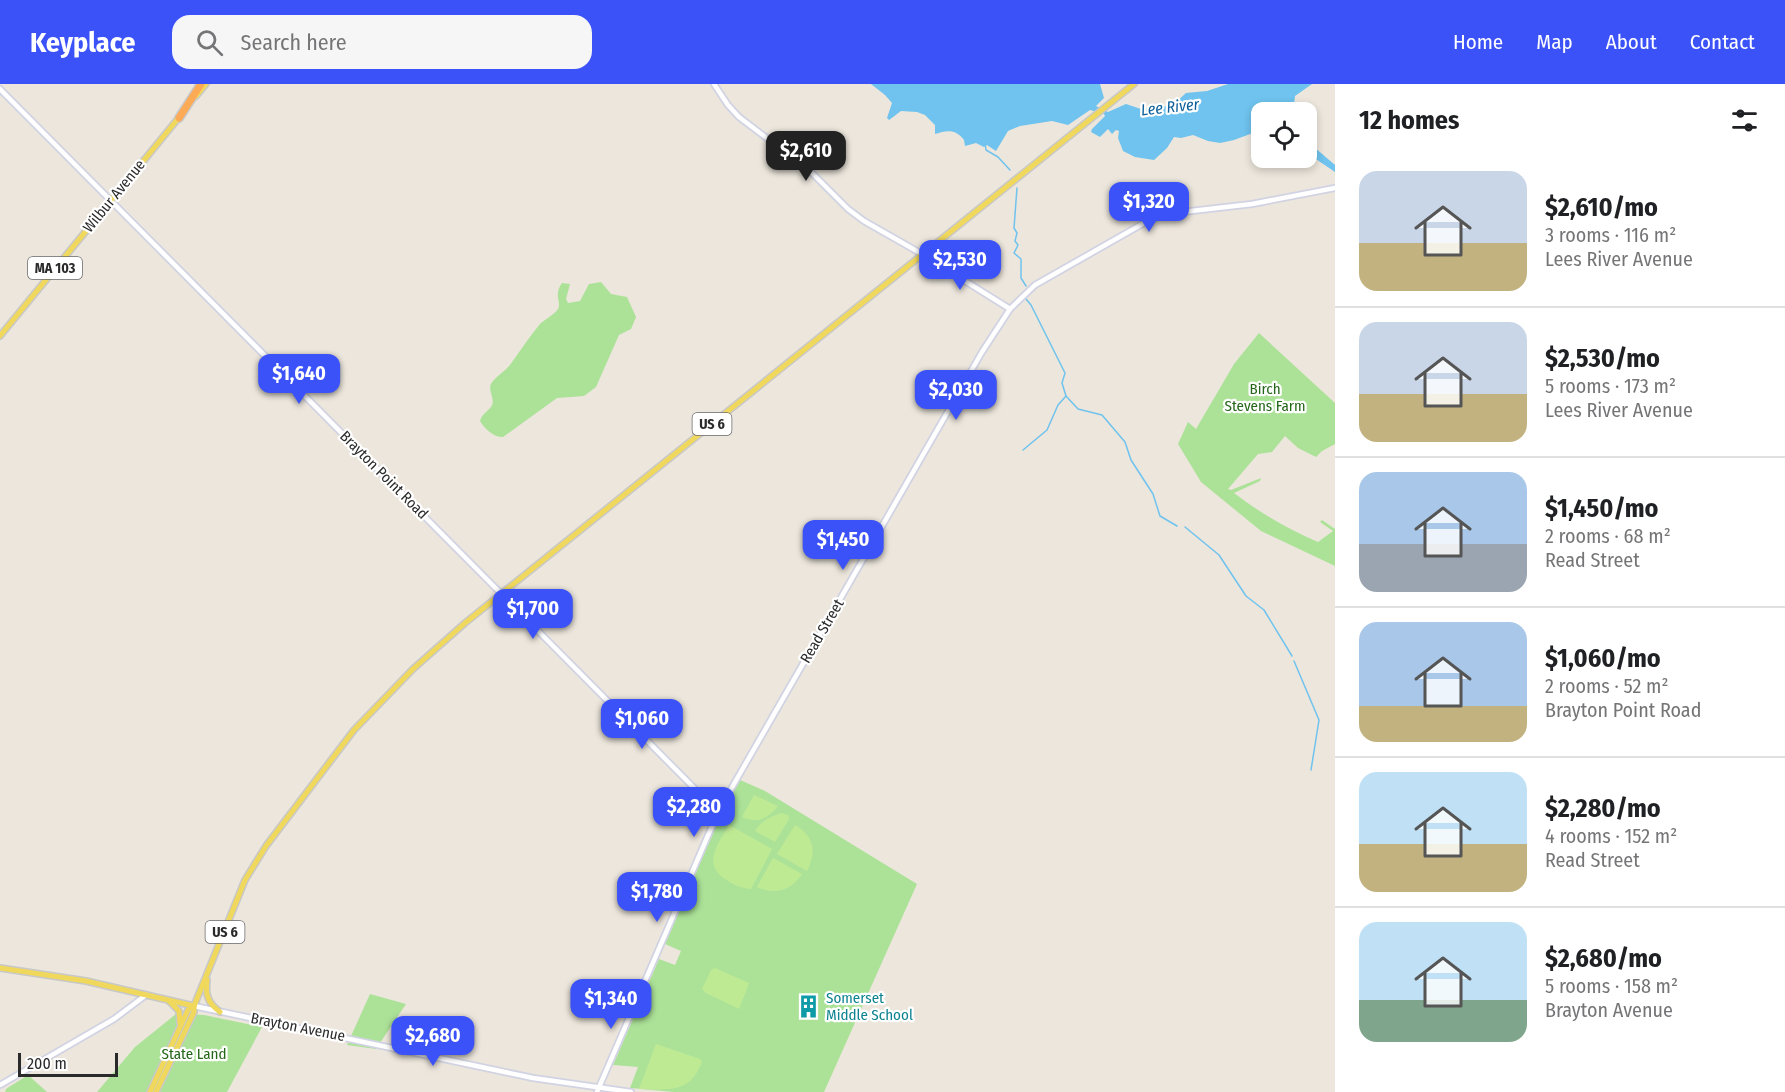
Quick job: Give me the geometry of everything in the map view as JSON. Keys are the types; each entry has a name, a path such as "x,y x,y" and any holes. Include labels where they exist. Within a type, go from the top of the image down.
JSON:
{"highway":[{"path":"179,118 201,84"}],"main road":[{"name":"Wilbur Avenue","path":"0,336 206,84"},
{"path":"714,84 739,117 810,171 848,209 1010,309"},
{"name":"US 6","path":"156,1092 194,1013 194,1006 251,869 334,754 369,713 413,669 502,593 1134,84"},
{"name":"Brayton Point Road","path":"0,89 711,805 719,810"},
{"name":"Read Street","path":"598,1090 719,810 982,352 1010,309 1045,278 1151,219 1174,213 1251,204 1335,188"},
{"name":"Brayton Avenue","path":"0,968 86,981 220,1012 301,1027 521,1075 598,1090 631,1092"},
{"path":"208,972 207,997 210,1004 220,1012"},
{"path":"0,1085 106,1024 146,995"},
{"path":"168,1000 176,1006 180,1013 178,1032"},
{"name":"US 6","path":"150,1092 188,1010 194,1006"}],"green space":[{"path":"601,282 611,294 627,297 636,317 631,329 619,335 596,387 584,396 557,398 503,437 490,432 480,421 492,404 491,384 510,365 540,324 558,309 559,287 562,283 570,284 566,299 568,303 580,301 589,284"},
{"name":"Birch Stevens Farm","path":"1259,333 1335,403 1335,444 1316,457 1298,448 1285,436 1272,452 1258,454 1228,489 1231,490 1261,478 1260,481 1234,493 1274,520 1318,542 1333,531 1320,522 1322,520 1335,529 1335,566 1261,531 1201,482 1178,444 1188,422 1196,429 1234,364"},
{"path":"740,780 765,791 917,884 824,1092 674,1092 630,1088 638,1067 613,1065 659,959 675,965 681,951 665,944 722,812"},
{"path":"754,795 778,806 762,819 753,820 742,817"},
{"path":"781,813 788,815 789,819 775,842 755,831 766,820"},
{"path":"729,825 772,849 751,889 728,881 718,873 714,866 714,853"},
{"path":"795,825 806,834 812,845 812,857 807,871 777,854"},
{"path":"773,858 802,874 788,888 770,891 757,887"},
{"path":"715,968 749,983 739,1009 702,989 711,970"},
{"path":"370,994 406,1004 376,1049 347,1045"},
{"name":"State Land","path":"176,1014 204,1015 262,1027 227,1092 97,1092 135,1047"},
{"path":"656,1044 700,1059 702,1062 692,1079 686,1084 671,1089 639,1089"},
{"path":"28,1075 47,1092 5,1092 6,1089"}],"water":[{"name":"Lee River","path":"871,84 1100,84 1104,98 1096,106 1108,112 1126,104 1141,109 1167,106 1174,104 1186,93 1207,91 1228,84 1312,84 1295,96 1294,102 1251,102 1251,134 1220,143 1193,135 1174,137 1167,148 1154,160 1135,157 1123,151 1118,138 1119,131 1116,130 1112,134 1108,129 1100,137 1091,132 1105,116 1090,110 1068,125 1052,121 1020,126 1008,131 996,151 987,145 984,147 976,143 965,146 961,136 954,132 935,134 935,125 925,115 917,112 901,111 889,120 887,118 892,103"},
{"path":"1317,150 1335,165 1335,172 1317,160"}],"waterway":[{"path":"985,143 986,150 998,157 1010,170"},
{"path":"1017,188 1014,228 1017,233 1015,241 1018,245 1014,253 1021,259 1021,278 1026,286"},
{"path":"1026,299 1065,373 1062,383 1066,396 1078,409 1102,415 1125,442 1131,460 1153,494 1160,516 1177,526"},
{"path":"1023,450 1047,430 1058,405 1066,396"},
{"path":"1185,527 1219,555 1246,596 1264,610 1292,656"},
{"path":"1294,661 1319,720 1311,770"}],"place":[{"name":"Somerset Middle School","path":"808,1007"}]}
